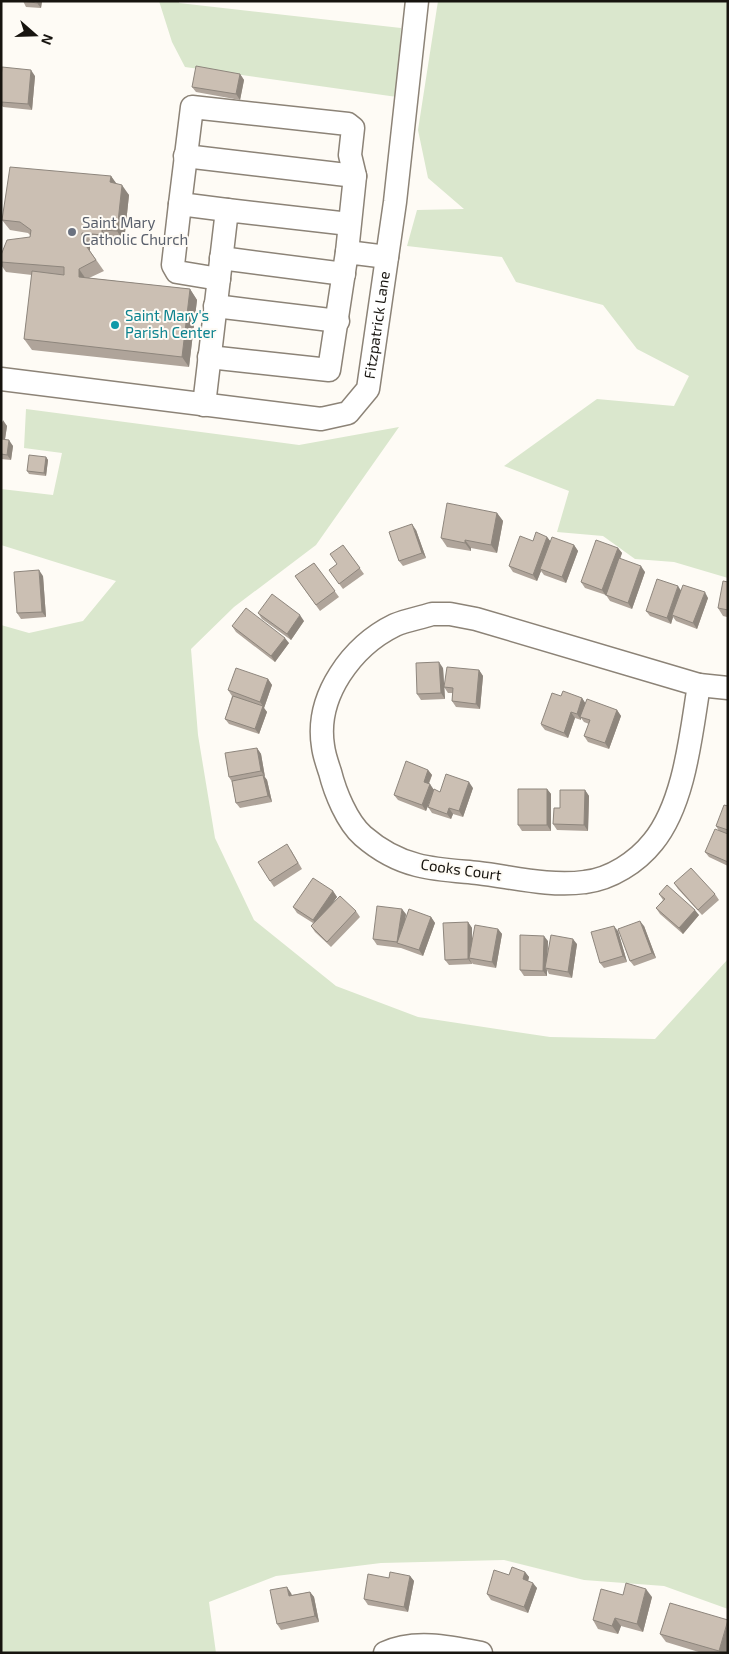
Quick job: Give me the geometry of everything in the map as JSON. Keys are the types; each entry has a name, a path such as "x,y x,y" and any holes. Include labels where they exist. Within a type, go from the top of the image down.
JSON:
{"street":[{"name":"Fitzpatrick Lane","path":"1,379 321,419 348,413 368,389 387,257 417,1"},
{"path":"209,357 329,370 338,321 345,263 349,224 355,176 350,155 353,128 348,124 192,107 185,156 174,269 183,274 220,268 345,263 387,257"},
{"path":"185,156 355,176"},
{"path":"180,204 349,224"},
{"path":"204,405 227,210"},
{"path":"215,306 338,321"},
{"name":"Cooks Court","path":"699,685 687,761 668,820 654,842 638,858 621,870 586,882 560,884 416,865 384,852 361,834 334,791 322,744 324,716 330,692 355,654 373,638 396,624 432,614 450,614 476,619 699,685 728,688"},
{"path":"385,1653 395,1648 427,1645 481,1653"}],"green space":[{"path":"159,1 179,1 179,3 401,28 397,97 185,67 172,42"},
{"path":"438,1 728,1 728,578 674,562 635,559 603,536 557,532 569,491 504,466 597,399 674,406 689,376 637,349 603,305 516,282 502,257 407,246 417,210 464,209 428,178 418,130"},
{"path":"26,409 299,445 399,427 316,545 234,607 191,649 198,735 215,838 254,920 336,986 418,1017 550,1037 655,1039 728,959 728,1609 664,1586 584,1580 504,1560 381,1563 276,1576 209,1602 216,1653 1,1653 1,625 29,633 83,621 116,581 1,545 1,489 53,495 62,453 24,448"}],"building":[{"path":"196,66 240,74 236,94 192,87"},
{"path":"2,67 31,70 28,104 1,102"},
{"path":"10,167 111,176 110,182 122,185 117,231 102,230 102,235 82,233 82,240 96,260 79,269 79,277 190,289 182,357 24,339 32,271 64,275 64,267 1,262 1,255 7,240 30,237 31,230 20,222 2,220"},
{"path":"1,439 9,440 7,455 1,454"},
{"path":"29,455 46,457 44,473 27,471"},
{"path":"447,503 497,513 491,545 465,540 465,543 441,538"},
{"path":"412,524 422,553 399,561 389,532"},
{"path":"536,532 547,537 533,575 509,566 520,536 533,541"},
{"path":"552,537 574,545 562,577 540,569"},
{"path":"596,540 618,548 602,590 581,582"},
{"path":"343,545 360,568 339,584 329,570 337,564 330,554"},
{"path":"619,558 641,566 628,603 606,595"},
{"path":"314,563 335,591 316,605 295,576"},
{"path":"39,570 42,612 17,613 14,572"},
{"path":"657,579 678,586 667,618 646,611"},
{"path":"723,581 728,582 728,610 718,608"},
{"path":"683,585 705,592 693,623 672,615"},
{"path":"272,594 300,615 287,634 258,613"},
{"path":"246,608 285,638 271,656 232,626"},
{"path":"439,662 441,693 417,694 416,663"},
{"path":"447,667 479,670 476,704 452,701 453,688 444,687"},
{"path":"236,668 268,679 260,702 228,690"},
{"path":"563,691 582,698 577,714 571,712 564,733 541,724 552,693 561,696"},
{"path":"233,696 263,706 255,729 225,719"},
{"path":"587,699 617,710 605,743 584,736 590,720 580,717"},
{"path":"257,748 261,771 229,777 225,753"},
{"path":"406,761 428,770 424,782 430,784 422,805 394,795"},
{"path":"446,774 469,782 459,811 449,808 447,814 428,807 434,789 440,792"},
{"path":"263,775 268,796 236,803 232,781"},
{"path":"518,789 547,789 547,825 518,825"},
{"path":"560,790 585,790 584,825 553,824 554,808 560,808"},
{"path":"724,805 728,806 728,830 716,826"},
{"path":"715,829 728,834 728,862 705,852"},
{"path":"287,844 298,863 270,881 258,862"},
{"path":"691,868 715,894 698,910 674,883"},
{"path":"313,878 333,891 313,920 293,907"},
{"path":"667,885 695,910 679,928 656,908 665,899 659,894"},
{"path":"340,896 356,911 327,942 311,926"},
{"path":"377,906 402,909 397,942 373,939"},
{"path":"409,909 431,917 419,950 397,943"},
{"path":"640,921 652,953 630,961 618,929"},
{"path":"468,922 468,959 445,960 443,923"},
{"path":"475,925 498,929 492,962 469,958"},
{"path":"614,926 623,956 600,963 591,932"},
{"path":"520,935 544,936 543,971 520,970"},
{"path":"551,935 573,939 568,972 545,968"},
{"path":"512,1567 525,1572 523,1579 533,1583 524,1607 487,1594 494,1570 509,1575"},
{"path":"390,1572 410,1576 404,1607 364,1599 368,1574 389,1578"},
{"path":"626,1583 646,1589 637,1624 615,1618 612,1626 593,1620 601,1589 623,1595"},
{"path":"287,1587 289,1596 310,1592 315,1616 277,1624 270,1590"},
{"path":"670,1603 728,1620 719,1651 660,1634"}],"place":[{"name":"Saint Mary Catholic Church","path":"72,232"},
{"name":"Saint Mary's Parish Center","path":"115,325"}]}
